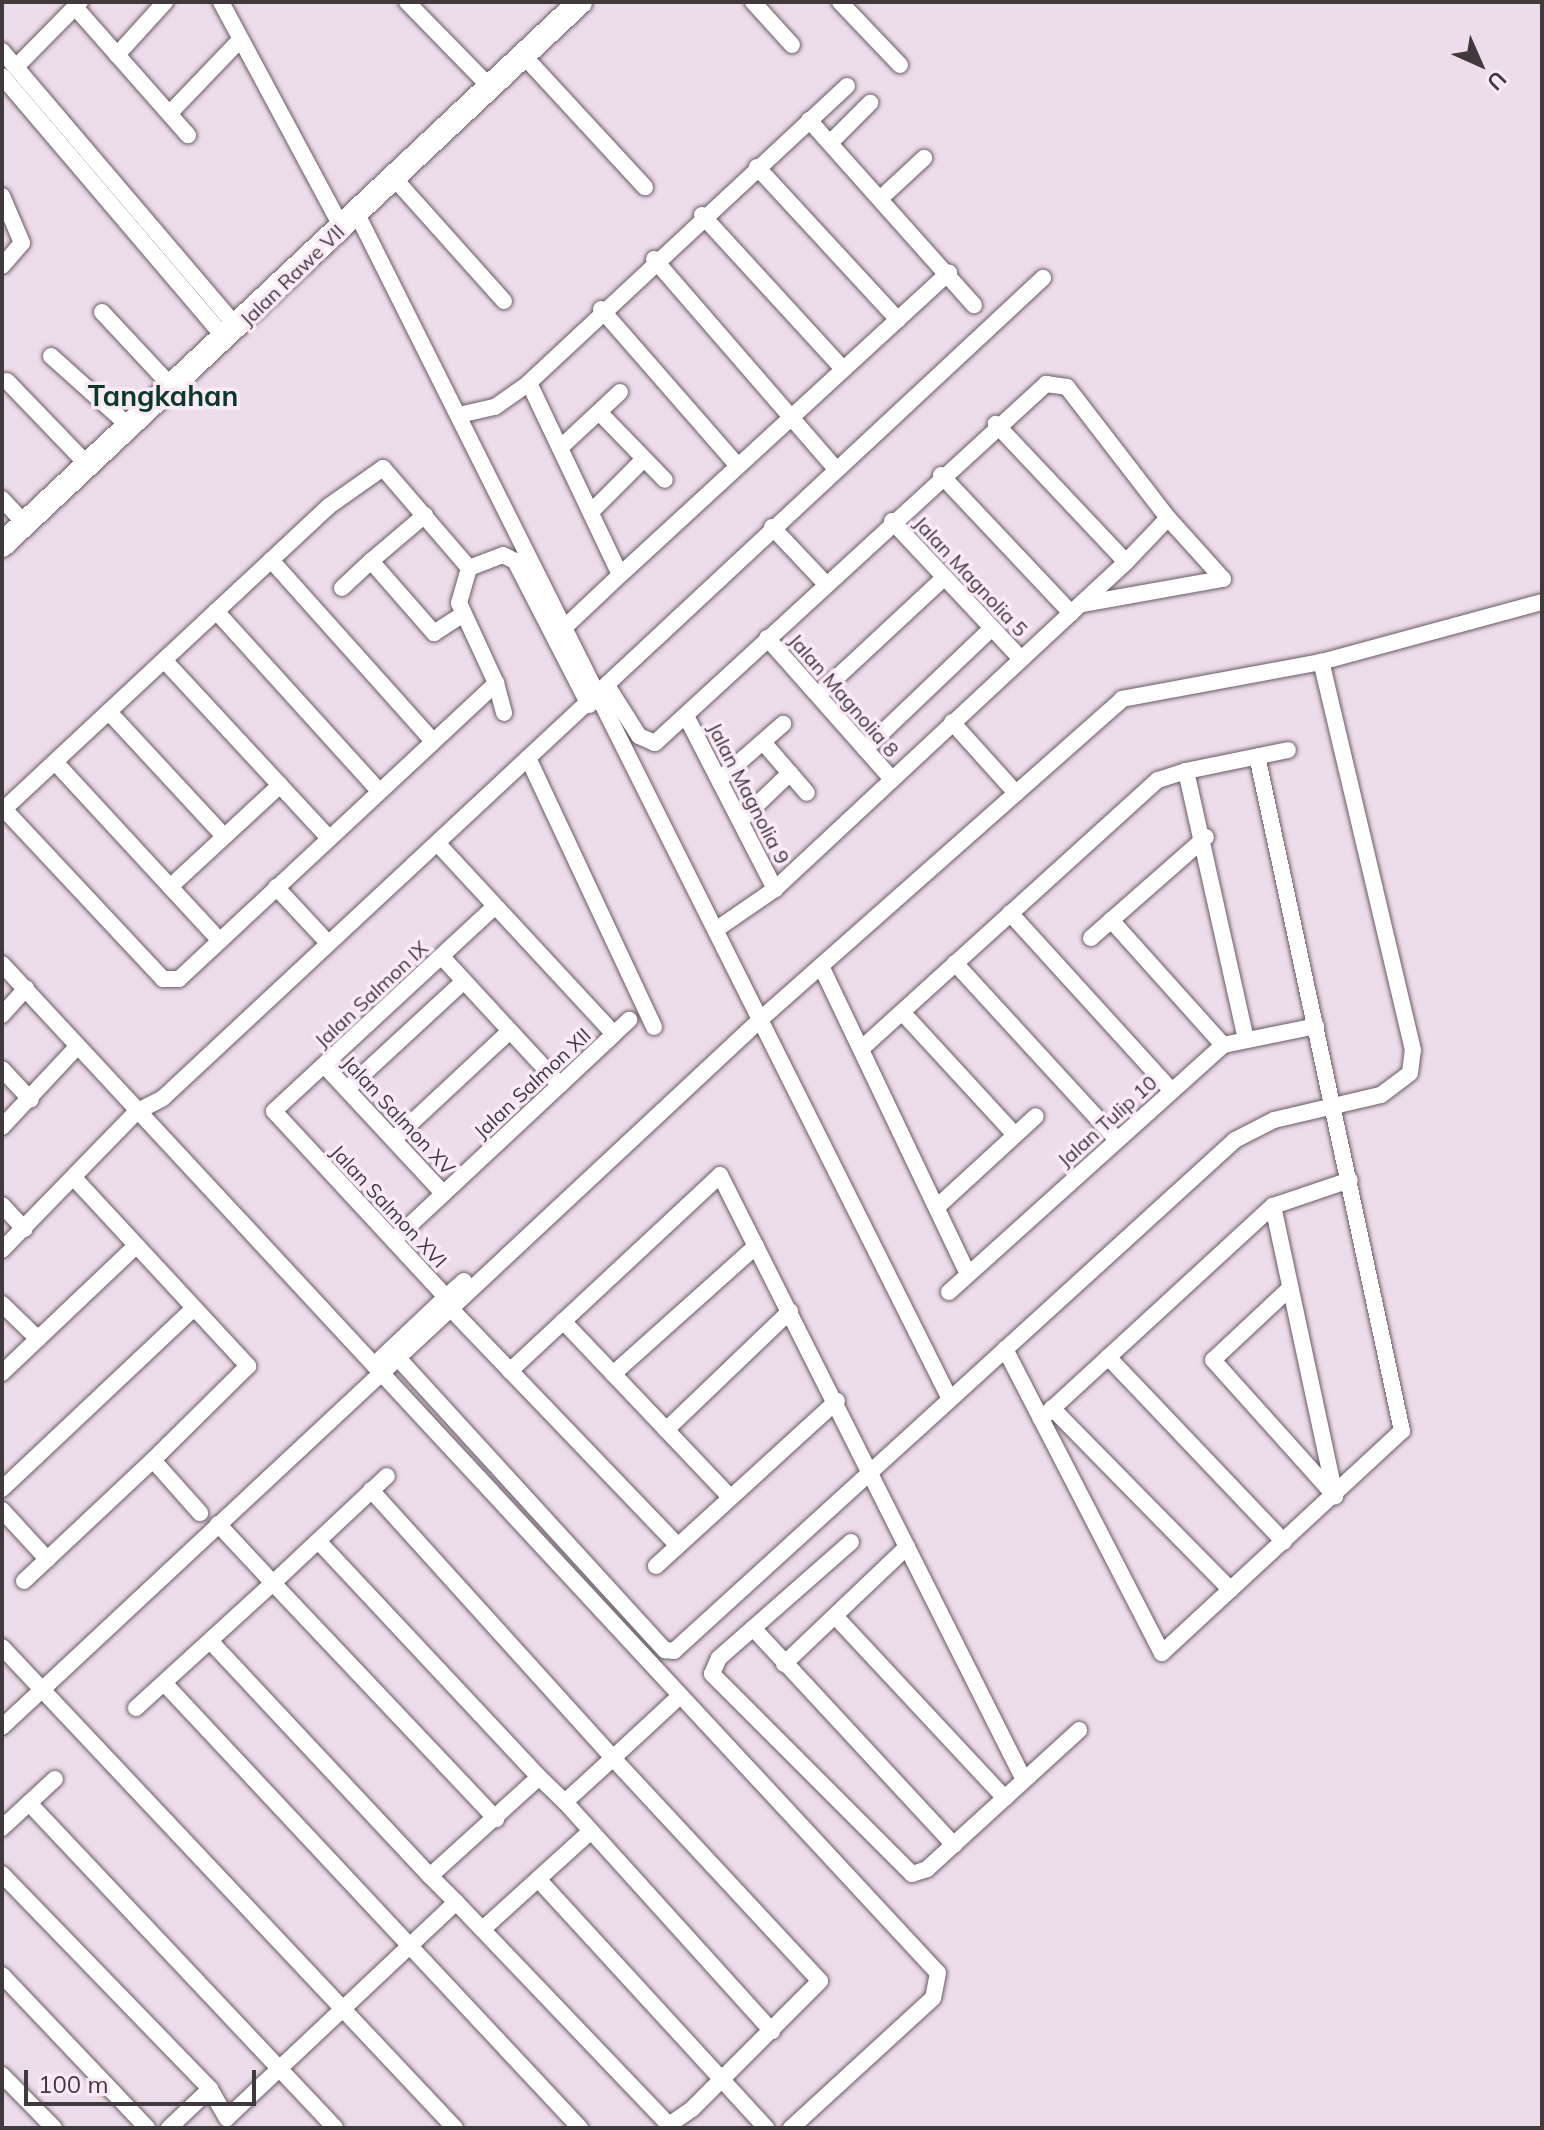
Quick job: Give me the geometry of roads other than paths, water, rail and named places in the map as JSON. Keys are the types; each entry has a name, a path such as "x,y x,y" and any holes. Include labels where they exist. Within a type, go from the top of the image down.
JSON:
{"main road":[{"name":"Jalan Rawe VII","path":"2,545 580,2"}],"street":[{"path":"117,55 165,2"},
{"path":"221,2 239,41 349,220 459,415 950,1399"},
{"path":"407,2 489,86"},
{"path":"753,2 792,45"},
{"path":"840,2 900,65"},
{"path":"6,76 78,5 117,55 188,135"},
{"path":"170,113 239,41"},
{"path":"2,51 6,76 231,333"},
{"path":"523,55 645,187"},
{"path":"459,415 495,407 529,383 654,259 847,86"},
{"path":"830,143 870,103"},
{"path":"809,120 949,272 974,305"},
{"path":"881,198 924,158"},
{"path":"757,167 898,320"},
{"path":"394,178 504,301"},
{"path":"2,196 22,243 2,266"},
{"path":"702,215 843,369"},
{"path":"654,259 836,469"},
{"path":"565,627 949,272"},
{"path":"2,1250 75,1179 136,1112 163,1098 528,758 599,696 772,527 1043,278"},
{"path":"601,309 738,466"},
{"path":"102,312 172,387"},
{"path":"51,356 129,426"},
{"path":"7,381 87,464"},
{"path":"529,383 620,575"},
{"path":"504,713 496,683 463,614 458,586 469,568 503,555 515,561 599,696 645,741 655,743 996,424 1046,384 1067,387 1168,518 1223,579 1076,609"},
{"path":"560,448 620,392"},
{"path":"600,413 665,480"},
{"path":"996,424 1126,562"},
{"path":"591,512 644,459"},
{"path":"469,568 383,468 271,560 3,810 163,979 179,979 496,683"},
{"path":"941,475 1076,609"},
{"path":"2,499 26,525"},
{"path":"342,588 425,515"},
{"path":"717,929 775,889 1126,562 1168,518"},
{"name":"Jalan Magnolia 5","path":"892,521 1021,659"},
{"path":"772,527 825,583"},
{"path":"271,560 433,741"},
{"path":"371,561 434,633 463,614"},
{"path":"818,695 945,577"},
{"path":"2,1727 448,1303 514,1250 762,1018 1122,699 1321,662 1542,602"},
{"path":"216,611 379,791"},
{"path":"865,749 992,628"},
{"name":"Jalan Magnolia 8","path":"767,638 891,778"},
{"path":"164,660 329,838"},
{"path":"398,1358 670,1652 1235,1140 1274,1120 1334,1106 1403,1082 1413,1050 1321,662"},
{"path":"109,712 224,836"},
{"name":"Jalan Magnolia 9","path":"686,716 775,889"},
{"path":"952,722 1016,793"},
{"path":"720,779 783,724"},
{"path":"763,742 807,793"},
{"path":"861,1049 1158,780 1186,771 1288,750"},
{"path":"1005,1349 1047,1413 1162,1653 1402,1431 1257,756"},
{"path":"528,758 654,1027"},
{"path":"55,762 220,941"},
{"path":"1186,771 1206,837 1246,1039"},
{"path":"741,820 790,773"},
{"path":"170,887 280,785"},
{"path":"1091,938 1206,837"},
{"name":"Jalan Salmon XII","path":"394,1240 614,1034 438,844"},
{"path":"276,887 328,943"},
{"name":"Jalan Salmon IX","path":"274,1111 495,906"},
{"path":"1010,913 1170,1089"},
{"path":"1111,920 1223,1045"},
{"path":"442,957 560,1085"},
{"path":"955,963 1116,1139"},
{"path":"2,964 76,1048 378,1369 942,1981 933,1998 791,2128"},
{"path":"821,966 968,1274"},
{"path":"347,1089 464,981"},
{"path":"2,1015 26,988"},
{"path":"902,1012 1015,1135"},
{"path":"614,1034 629,1020"},
{"name":"Jalan Tulip 10","path":"949,1292 1170,1089 1223,1045 1316,1026"},
{"path":"394,1139 510,1031"},
{"path":"2,1127 31,1100 76,1048"},
{"name":"Jalan Salmon XV","path":"324,1065 443,1193"},
{"path":"2,1069 31,1100"},
{"name":"Jalan Salmon XVI","path":"274,1111 510,1371 677,1545"},
{"path":"937,1207 1036,1116"},
{"path":"510,1371 720,1175 837,1401 1024,1780"},
{"path":"24,1581 248,1370 75,1179"},
{"path":"1047,1413 1273,1206 1350,1180"},
{"path":"2,1205 24,1229"},
{"path":"1273,1206 1335,1496"},
{"path":"2,1373 136,1246"},
{"path":"613,1374 756,1246"},
{"path":"1290,1288 1213,1360 1335,1496"},
{"path":"378,1369 398,1358 448,1303"},
{"path":"2,1304 38,1339"},
{"path":"2,1489 192,1310"},
{"path":"666,1430 790,1311"},
{"path":"563,1321 730,1497"},
{"path":"1108,1357 1284,1542"},
{"path":"656,1566 837,1401"},
{"path":"1047,1413 1231,1590"},
{"path":"153,1460 200,1513"},
{"path":"136,1708 212,1643 387,1476"},
{"path":"212,1643 668,2126 721,2081 772,2031 819,1977 613,1758 371,1490"},
{"path":"2,1510 47,1559"},
{"path":"218,1524 496,1819"},
{"path":"318,1541 565,1802 772,2031"},
{"path":"851,1542 753,1628 712,1674 912,1874 954,1845 1079,1730"},
{"path":"784,1664 907,1547"},
{"path":"835,1616 1005,1798"},
{"path":"753,1628 954,1845"},
{"path":"2,1647 455,2128"},
{"path":"165,1684 407,1947 580,2128"},
{"path":"565,1802 680,1696"},
{"path":"430,1876 539,1777"},
{"path":"2,1828 55,1779"},
{"path":"29,1803 335,2128"},
{"path":"484,1928 591,1831"},
{"path":"2,1874 210,2089 232,2123 279,2070 456,1902"},
{"path":"538,1879 766,2128"},
{"path":"2,1975 147,2128"},
{"path":"2,2075 54,2128"},
{"path":"169,2128 210,2089"}],"district":[{"name":"Tangkahan","path":"163,396"}]}
